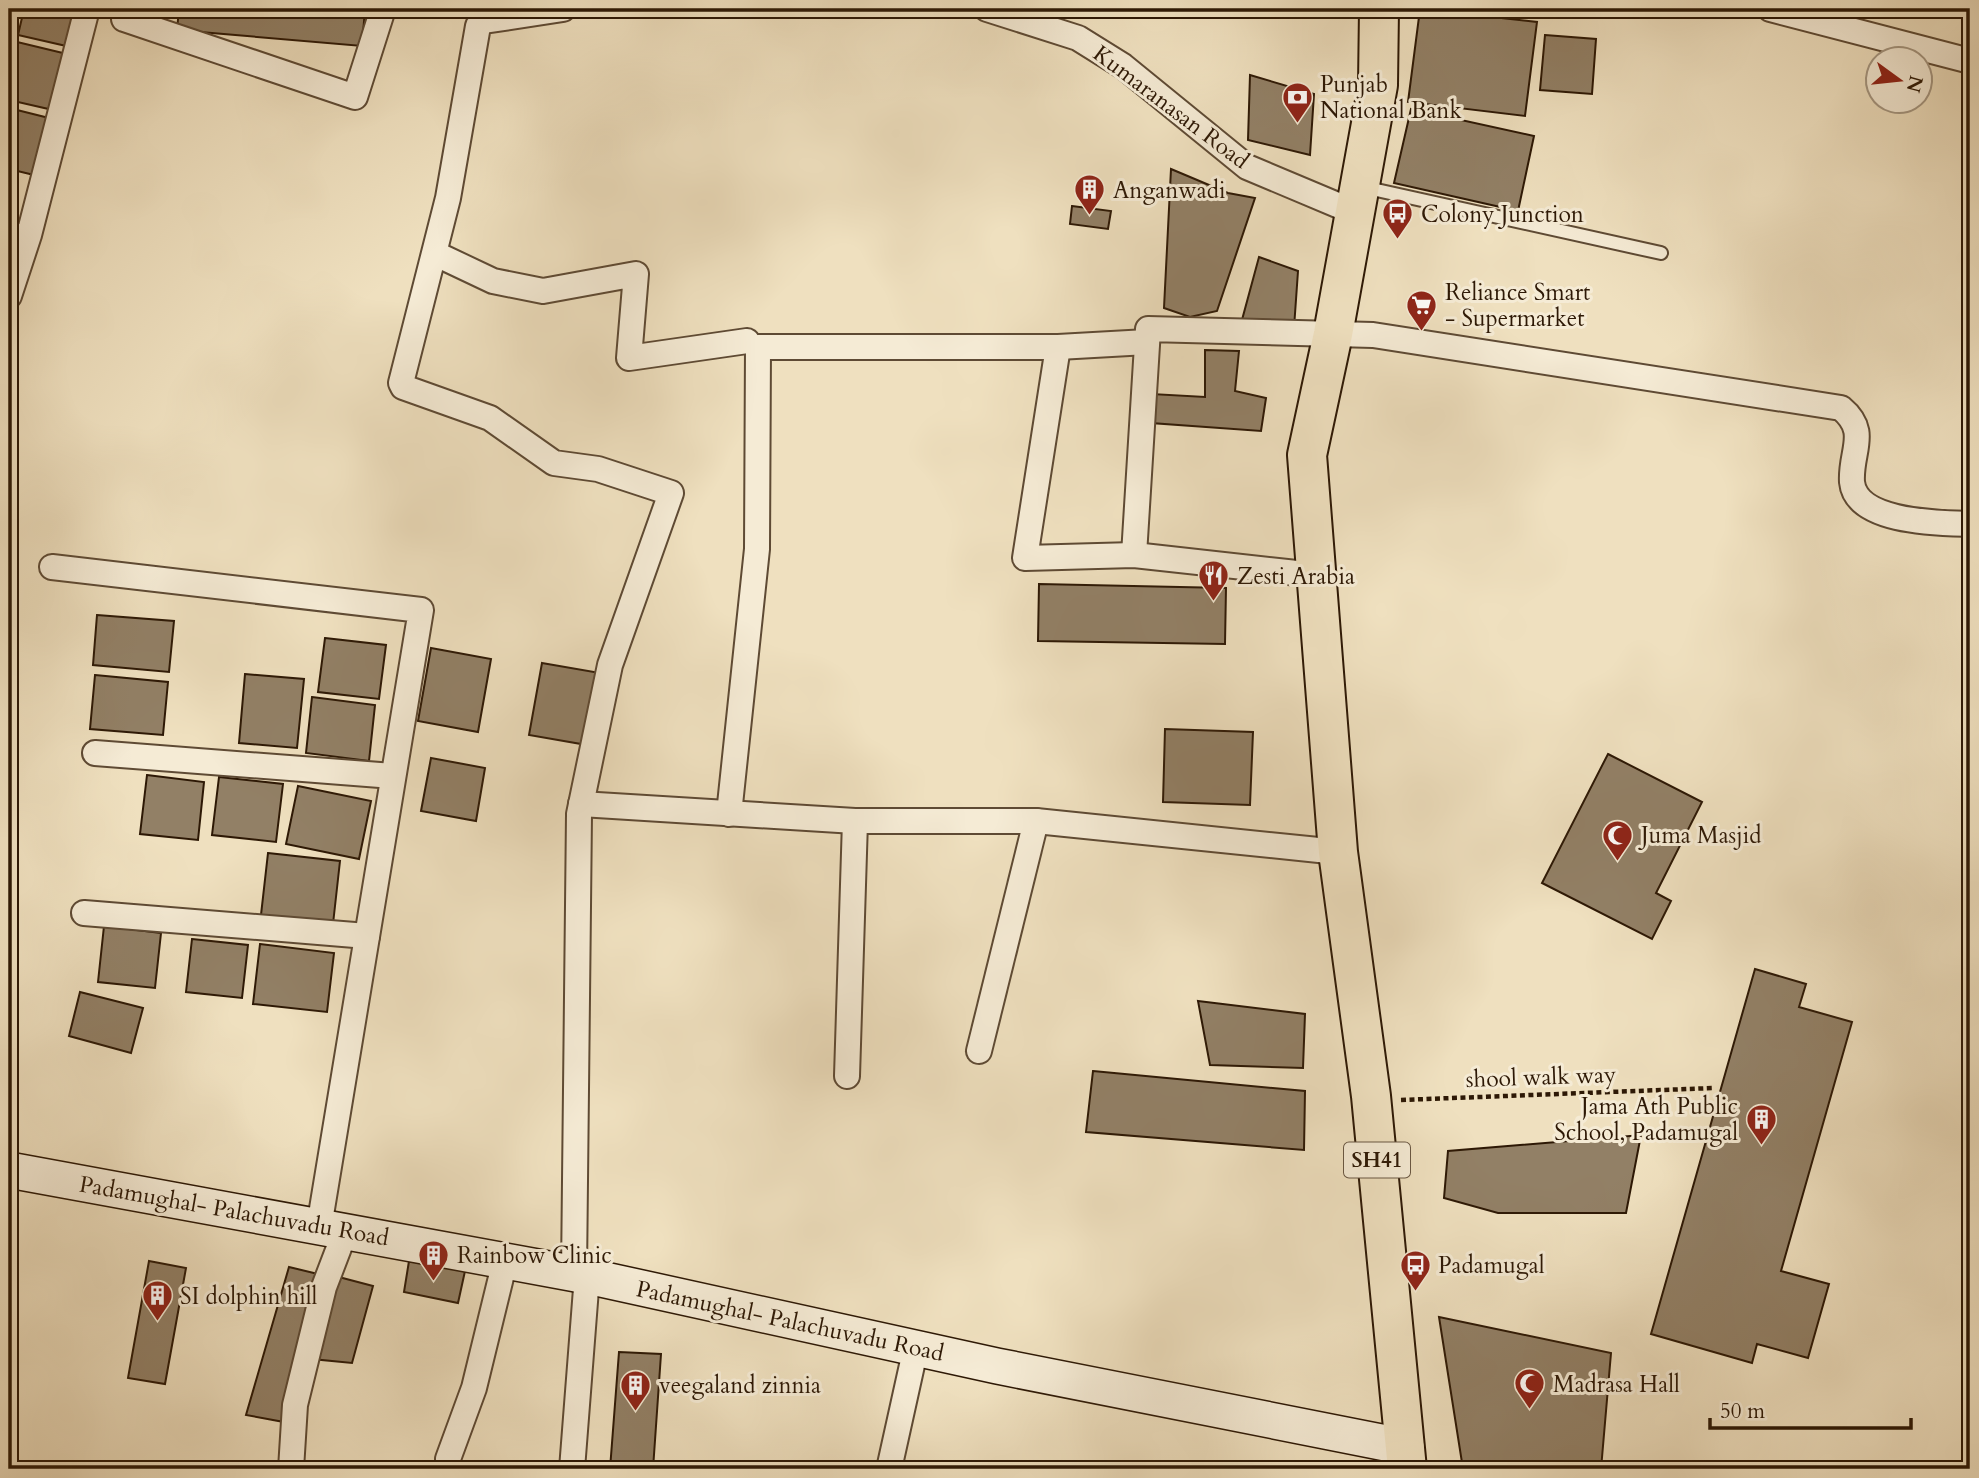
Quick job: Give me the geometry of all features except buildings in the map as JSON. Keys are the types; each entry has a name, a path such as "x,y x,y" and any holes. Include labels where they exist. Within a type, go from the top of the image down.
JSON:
{"main road":[{"path":"1338,852 1307,455 1333,334 1378,85 1379,9"},
{"name":"SH41","path":"1338,852 1371,1096 1369,1104 1380,1177 1406,1458"},
{"name":"Padamughal- Palachuvadu Road","path":"9,1170 581,1275 916,1347 1406,1458"}],"street":[{"path":"9,296 19,230 88,9"},
{"path":"128,9 124,19 355,97 383,9"},
{"path":"562,9 479,23 461,134 436,254 402,385 489,418 554,463 598,469 671,492 610,665 581,804 577,854 581,1275 572,1469"},
{"name":"Kumaranasan Road","path":"987,9 1040,17 1078,38 1123,66 1247,167 1356,199"},
{"path":"1770,9 1970,61"},
{"path":"436,254 492,281 543,291 635,274 629,358 747,341"},
{"path":"1134,555 1148,329 1374,335 1841,408 1853,418 1857,434 1852,484 1861,503 1883,514 1970,523"},
{"path":"729,814 757,549 758,347 1058,347 1147,342"},
{"path":"1058,347 1024,558 1134,555 1315,575"},
{"path":"52,567 421,610 367,936 324,1287 295,1405 291,1469"},
{"path":"95,752 393,776"},
{"path":"581,804 855,821 1036,821 1338,852"},
{"path":"847,1076 855,821"},
{"path":"979,1051 1036,821"},
{"path":"83,913 367,936"},
{"path":"448,1469 448,1459 474,1388 505,1261"},
{"path":"889,1469 916,1347"}],"lane":[{"path":"1356,199 1661,253"}],"path":[{"name":"shool walk way","path":"1369,1104 1413,1099 1714,1088"}],"place":[{"name":"Punjab National Bank","path":"1297,124"},
{"name":"Anganwadi","path":"1090,217"},
{"name":"Colony Junction","path":"1398,241"},
{"name":"Reliance Smart - Supermarket","path":"1422,332"},
{"name":"Zesti Arabia","path":"1214,603"},
{"name":"Juma Masjid","path":"1618,862"},
{"name":"Jama Ath Public School, Padamugal","path":"1761,1146"},
{"name":"Rainbow Clinic","path":"434,1282"},
{"name":"Padamugal","path":"1415,1292"},
{"name":"SI dolphin hill","path":"157,1323"},
{"name":"Madrasa Hall","path":"1530,1411"},
{"name":"veegaland zinnia","path":"636,1412"}]}
